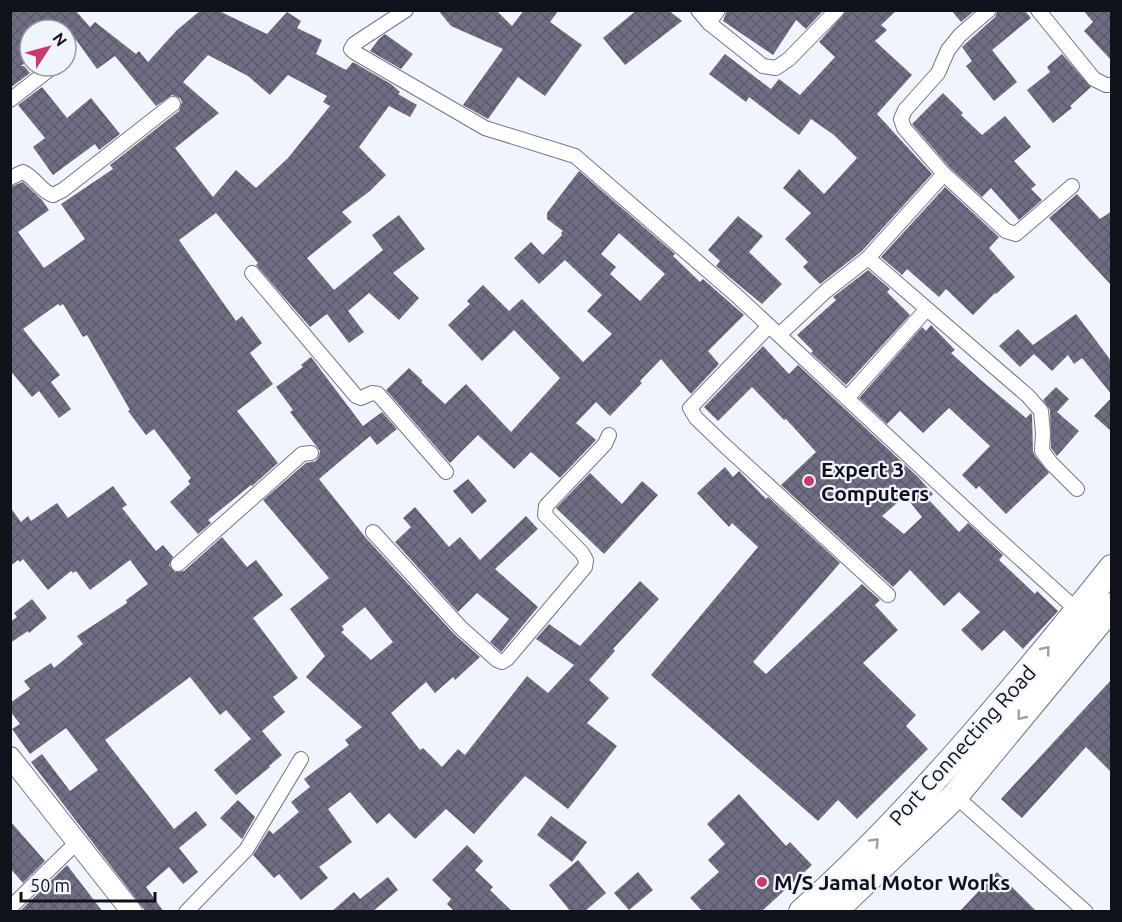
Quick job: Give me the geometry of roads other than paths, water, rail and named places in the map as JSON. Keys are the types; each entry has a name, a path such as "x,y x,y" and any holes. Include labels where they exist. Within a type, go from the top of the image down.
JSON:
{"highway":[{"name":"Port Connecting Road","path":"802,912 845,874 934,779 1015,688 1112,568"},
{"name":"Port Connecting Road","path":"833,912 955,796 1112,606"}],"street":[{"path":"406,10 354,44 351,49 485,128 575,156 774,330 1078,611"},
{"path":"698,10 709,23 763,66 776,68 789,59 837,10"},
{"path":"709,23 718,10"},
{"path":"989,10 960,35 948,50 938,72 905,110 901,119 904,128 944,174 1006,231 1016,234 1072,186"},
{"path":"1038,10 1094,79 1106,85 1112,85"},
{"path":"10,100 38,78"},
{"path":"10,178 23,172 32,176 44,192 53,195 63,190 173,104"},
{"path":"888,595 723,444 696,418 690,408 774,330 868,258 944,174"},
{"path":"868,258 1028,396 1041,411 1042,451 1077,489"},
{"path":"252,273 356,396 361,398 372,393 378,394 446,472"},
{"path":"847,398 926,310"},
{"path":"373,532 461,628 501,662 507,659 585,567 586,560 582,553 545,515 546,506 605,444 609,435"},
{"path":"178,564 302,454 311,453"},
{"path":"10,757 132,912"},
{"path":"186,912 246,850 301,759"},
{"path":"934,779 1086,912"},
{"path":"10,908 77,842"}],"place":[{"name":"Expert 3 Computers","path":"809,481"},
{"name":"M/S Jamal Motor Works","path":"762,882"}]}
